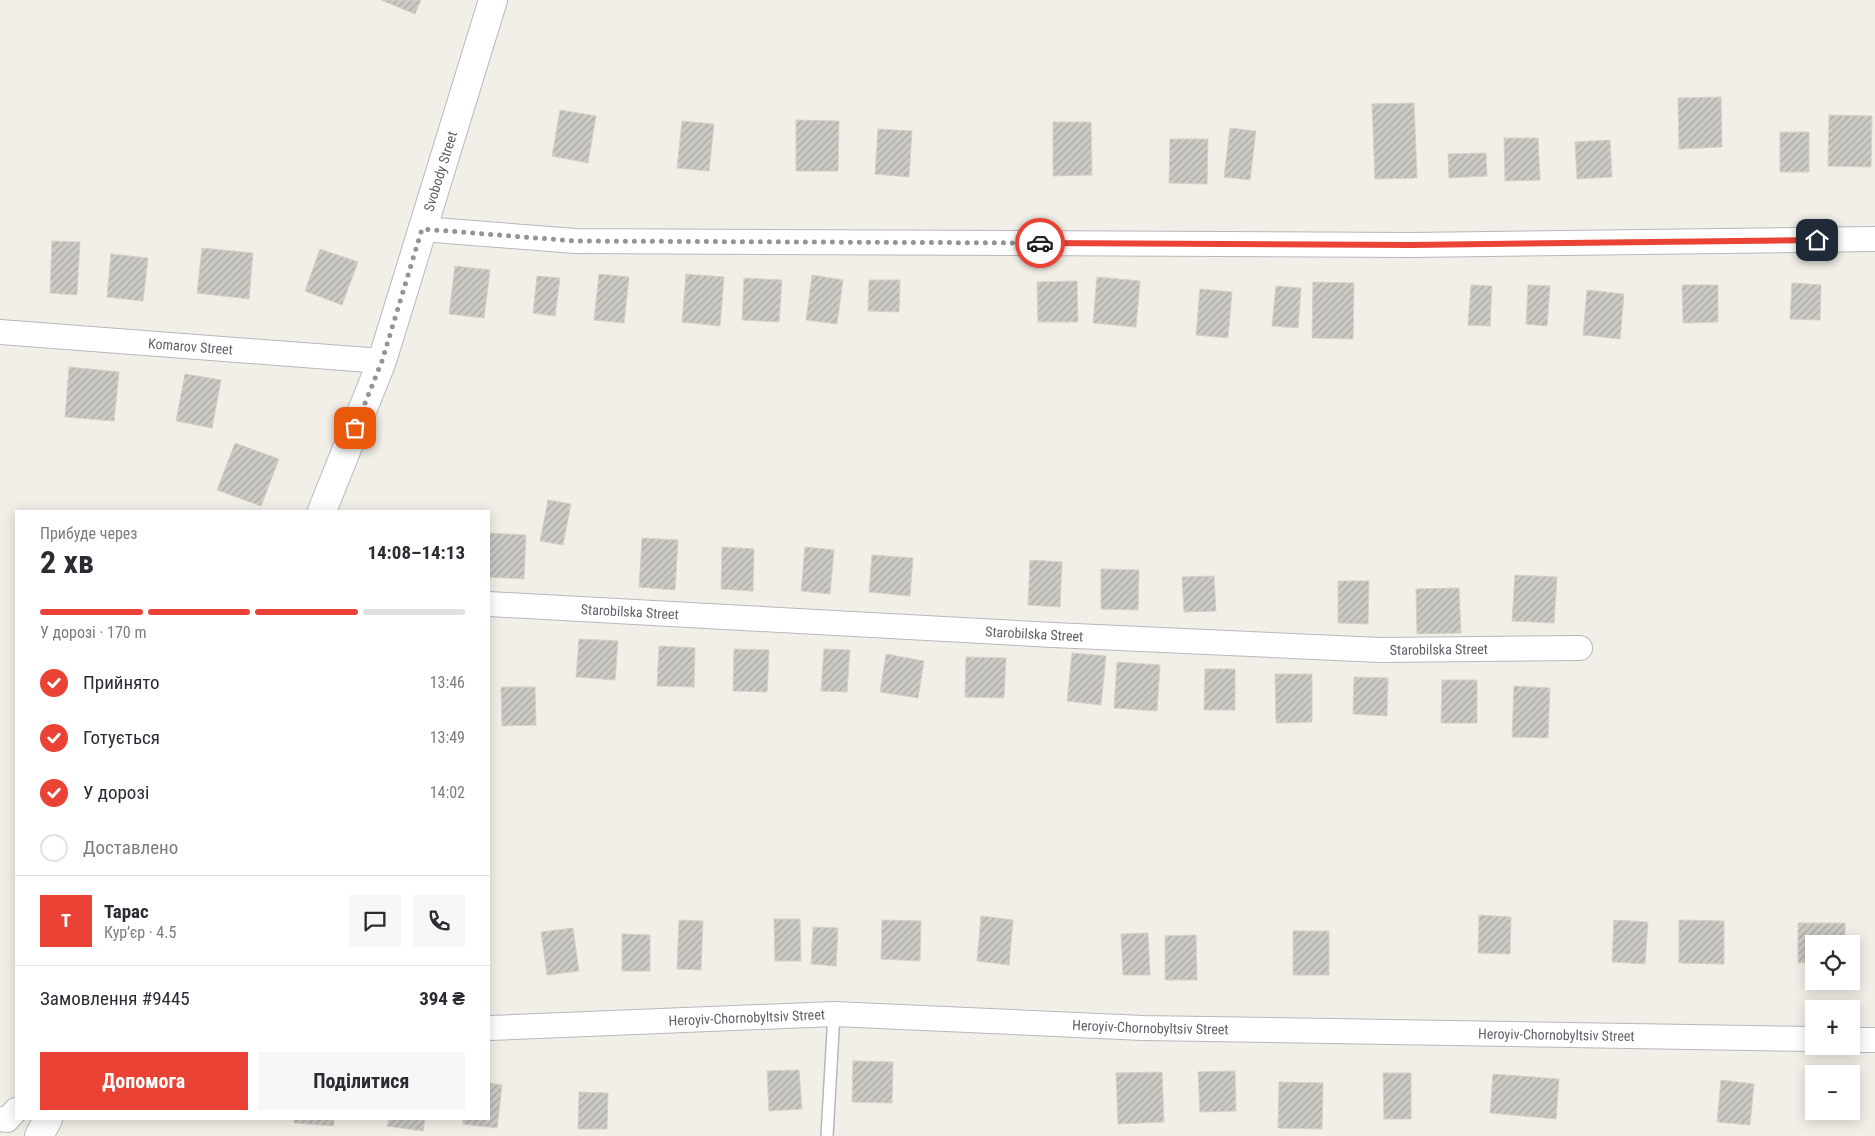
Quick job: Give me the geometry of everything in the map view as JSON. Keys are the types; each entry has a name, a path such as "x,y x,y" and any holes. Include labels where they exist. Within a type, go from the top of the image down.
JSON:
{"street":[{"name":"Svobody Street","path":"322,510 382,361 493,0"},
{"path":"422,229 575,241 1411,245 1875,239"},
{"name":"Komarov Street","path":"0,332 382,361"},
{"name":"Starobilska Street","path":"490,604 1043,635 1370,650 1580,648"},
{"name":"Heroyiv-Chornobyltsiv Street","path":"490,1028 834,1014 1143,1028 1805,1039"},
{"path":"1860,1040 1875,1040"},
{"path":"0,1120 7,1120 15,1111"},
{"path":"39,1136 47,1120"}],"lane":[{"path":"827,1136 834,1014"}],"building":[{"path":"381,0 421,0 415,14"},
{"path":"1721,97 1722,147 1679,149 1678,98"},
{"path":"1414,103 1417,178 1375,179 1372,104"},
{"path":"560,110 596,116 588,163 552,156"},
{"path":"1829,115 1872,116 1871,167 1828,166"},
{"path":"796,120 839,121 838,171 796,171"},
{"path":"682,121 714,124 709,171 677,168"},
{"path":"1053,122 1091,122 1092,175 1053,176"},
{"path":"1230,128 1256,131 1250,180 1224,177"},
{"path":"878,129 912,131 909,177 875,174"},
{"path":"1780,132 1809,132 1809,172 1780,172"},
{"path":"1504,138 1538,138 1540,180 1505,181"},
{"path":"1170,139 1208,139 1207,184 1169,183"},
{"path":"1610,140 1612,177 1577,179 1575,142"},
{"path":"1486,153 1487,176 1449,178 1448,154"},
{"path":"52,241 80,242 77,295 50,293"},
{"path":"202,248 253,253 249,299 197,293"},
{"path":"320,249 358,262 342,305 305,291"},
{"path":"111,254 148,258 143,301 107,297"},
{"path":"455,266 490,270 484,318 449,314"},
{"path":"599,274 629,277 624,323 594,320"},
{"path":"686,274 724,277 720,326 682,322"},
{"path":"812,275 843,280 837,324 806,320"},
{"path":"537,276 560,278 555,316 533,313"},
{"path":"1097,277 1140,281 1136,327 1093,323"},
{"path":"744,278 782,280 779,322 742,320"},
{"path":"869,280 900,280 899,312 868,311"},
{"path":"1077,281 1078,322 1038,322 1037,282"},
{"path":"1313,282 1354,283 1353,339 1312,338"},
{"path":"1792,283 1821,285 1820,320 1790,319"},
{"path":"1471,285 1492,286 1490,326 1468,325"},
{"path":"1528,285 1550,286 1547,326 1526,324"},
{"path":"1682,285 1718,285 1718,322 1683,323"},
{"path":"1276,286 1301,288 1298,328 1272,326"},
{"path":"1200,289 1232,292 1228,338 1196,335"},
{"path":"1587,290 1624,294 1620,339 1583,335"},
{"path":"69,367 119,372 114,421 65,417"},
{"path":"185,374 221,380 212,428 176,421"},
{"path":"235,443 279,459 261,506 217,490"},
{"path":"548,500 571,504 563,545 540,541"},
{"path":"490,533 526,535 524,579 490,577"},
{"path":"642,538 678,540 675,590 639,587"},
{"path":"722,547 754,549 753,591 721,589"},
{"path":"805,547 834,550 830,594 801,591"},
{"path":"872,555 913,558 910,596 869,592"},
{"path":"1030,560 1062,562 1060,607 1028,605"},
{"path":"1101,569 1139,570 1138,610 1101,609"},
{"path":"1515,575 1557,577 1554,623 1512,621"},
{"path":"1214,576 1216,611 1184,612 1182,577"},
{"path":"1338,581 1369,581 1368,624 1338,623"},
{"path":"1459,588 1461,633 1417,634 1416,589"},
{"path":"579,639 618,641 615,680 576,677"},
{"path":"659,646 695,648 694,687 657,686"},
{"path":"734,649 769,650 767,692 733,691"},
{"path":"824,649 850,650 847,692 821,691"},
{"path":"1072,653 1106,656 1101,705 1067,701"},
{"path":"886,654 924,661 918,698 880,692"},
{"path":"966,657 1006,658 1004,698 965,697"},
{"path":"1117,662 1160,665 1157,711 1114,708"},
{"path":"1205,669 1235,669 1235,710 1204,710"},
{"path":"1275,674 1312,674 1312,722 1276,723"},
{"path":"1354,677 1388,678 1387,716 1353,714"},
{"path":"1442,680 1477,680 1477,723 1441,723"},
{"path":"1514,686 1550,688 1548,738 1512,737"},
{"path":"501,687 535,687 536,725 502,726"},
{"path":"1479,915 1511,917 1510,954 1478,953"},
{"path":"981,916 1013,920 1009,965 977,961"},
{"path":"774,919 800,919 801,961 775,961"},
{"path":"679,920 703,921 701,970 677,969"},
{"path":"882,920 921,921 920,961 881,959"},
{"path":"1614,920 1648,922 1645,964 1612,962"},
{"path":"1679,920 1724,921 1724,964 1679,963"},
{"path":"1798,923 1845,923 1845,935 1805,935 1805,963 1798,963"},
{"path":"813,927 838,928 836,966 811,964"},
{"path":"573,928 579,971 547,975 541,932"},
{"path":"1293,931 1329,931 1329,975 1293,975"},
{"path":"1148,933 1150,975 1123,975 1121,934"},
{"path":"622,934 650,935 650,971 622,971"},
{"path":"1196,935 1197,980 1165,980 1165,936"},
{"path":"853,1061 893,1062 892,1103 852,1102"},
{"path":"799,1070 802,1109 769,1111 767,1071"},
{"path":"1235,1071 1236,1111 1200,1112 1198,1072"},
{"path":"1162,1072 1164,1122 1118,1124 1116,1073"},
{"path":"1383,1073 1411,1073 1411,1119 1384,1119"},
{"path":"1493,1074 1559,1079 1556,1119 1490,1113"},
{"path":"1721,1080 1754,1084 1750,1125 1717,1122"},
{"path":"1279,1082 1323,1083 1322,1129 1278,1128"},
{"path":"490,1083 502,1085 497,1128 463,1124 463,1120 490,1120"},
{"path":"579,1092 608,1093 607,1129 578,1129"},
{"path":"294,1120 334,1120 334,1126 294,1123"},
{"path":"389,1120 425,1120 423,1131 387,1126"}],"way so far":[{"path":"355,428 382,361 422,229 575,241 1040,243"}],"route":[{"path":"1040,243 1411,245 1817,240"}]}
